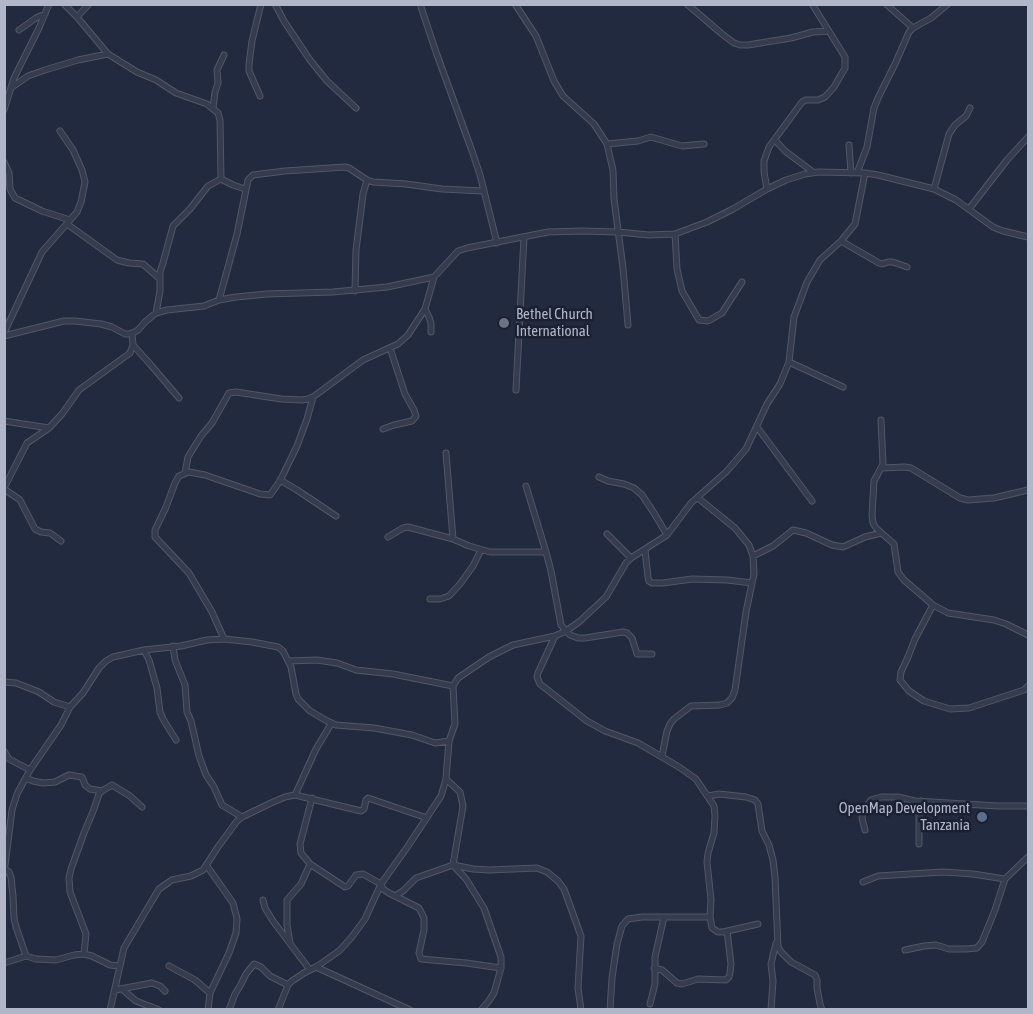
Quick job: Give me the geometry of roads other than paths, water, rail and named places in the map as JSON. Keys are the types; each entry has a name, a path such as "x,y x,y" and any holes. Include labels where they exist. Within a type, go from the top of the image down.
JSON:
{"street":[{"path":"4,110 14,78 49,4"},
{"path":"64,4 108,54 136,72 156,80 176,93 200,101 218,113 221,179"},
{"path":"77,17 89,4"},
{"path":"260,96 249,71 249,64 261,4"},
{"path":"275,4 310,60 327,81 356,108"},
{"path":"420,4 465,128 480,175 497,243"},
{"path":"515,4 536,36 554,81 563,96 594,124 607,144 613,170 628,325"},
{"path":"687,4 722,34 740,45 791,39 813,32 828,31"},
{"path":"767,189 764,161 769,147 802,102 825,97 845,68 845,57 812,4"},
{"path":"886,4 912,28"},
{"path":"854,173 867,147 874,108 908,34 912,28 931,18 948,4"},
{"path":"19,30 45,14"},
{"path":"11,88 28,76 45,70 108,54"},
{"path":"213,108 218,83 217,70 224,55"},
{"path":"934,189 949,134 952,128 966,116 970,108"},
{"path":"4,334 42,252 77,212 81,202 85,183 82,170 60,131"},
{"path":"607,144 638,141 651,137 682,146 704,144"},
{"path":"969,209 1007,160 1029,137"},
{"path":"775,140 785,151 813,172"},
{"path":"849,145 854,173"},
{"path":"4,162 9,173 10,189 15,198 68,222 117,260 143,264 159,278"},
{"path":"219,300 237,234 245,189 248,178 253,175 345,167 373,182 483,191"},
{"path":"185,473 188,457 212,423 229,393 302,400 313,397 372,354 398,344 408,335 425,309 434,277 459,251 467,248 548,232 675,234 722,214 786,180 813,172 865,173 934,189 993,226 1029,237"},
{"path":"278,1010 288,985 339,951 351,938 365,919 381,884 441,796 446,779 449,741 455,724 453,686 458,678 513,645 555,636 579,622 606,597 626,563 668,535 691,503 726,472 746,449 789,362 794,317 807,282 820,260 841,241 855,224 865,173"},
{"path":"221,179 245,189"},
{"path":"156,313 160,296 159,278 173,226 208,186 221,179"},
{"path":"355,291 356,250 367,180"},
{"path":"675,234 677,269 682,291 699,320 708,321 722,313 742,282"},
{"path":"516,390 525,237"},
{"path":"841,241 879,263 893,262 907,267"},
{"path":"4,334 64,321 100,324 125,334 138,330 156,313 204,306 219,300 267,294 355,291 434,277"},
{"path":"425,309 431,323 431,332"},
{"path":"61,541 50,533 35,529 20,500 4,488 24,447 49,428 79,390 132,350 132,333"},
{"path":"133,345 179,398"},
{"path":"383,429 412,421 416,416 405,394 390,348"},
{"path":"789,362 843,387"},
{"path":"224,639 212,612 189,573 155,537 154,530 175,483 179,476 185,473 205,476 270,495 280,480 300,438 313,397"},
{"path":"881,420 883,459 882,468 874,482 873,523 894,544 898,572 933,605 948,613 994,620 1029,634"},
{"path":"4,421 49,428"},
{"path":"757,427 812,501"},
{"path":"446,453 453,539"},
{"path":"882,468 911,468 960,498 968,500 994,498 1029,490"},
{"path":"599,477 608,482 634,488 642,495 668,535"},
{"path":"280,480 336,516"},
{"path":"526,486 551,571 561,625 570,635 578,638 627,633 632,638 637,654 652,654"},
{"path":"662,756 667,731 674,719 691,706 720,705 732,698 754,574 753,556 749,545 735,528 698,498"},
{"path":"388,537 408,527 490,552 546,552"},
{"path":"753,556 773,546 793,530 843,547 881,533"},
{"path":"607,534 631,558"},
{"path":"430,599 449,596 473,566 481,550"},
{"path":"645,550 648,577 652,583 692,579 752,583"},
{"path":"933,605 901,672 902,684 924,701 950,709 969,708 1029,686"},
{"path":"555,636 538,673 540,684 586,721 605,731 638,743 696,779 714,806 716,816 708,862 710,917 714,931 727,931 758,924"},
{"path":"26,956 16,927 11,877 9,872 5,871 12,810 17,794 30,770 62,725 70,707 83,693 99,668 113,657 207,640 224,639 278,647 283,651 291,667 298,699 310,711 331,724 412,735 435,743 449,741"},
{"path":"173,646 175,660 185,685 187,712 206,776 222,805 242,817"},
{"path":"144,650 157,688 160,712 176,740"},
{"path":"288,661 317,660 337,663 356,670 393,674 453,686"},
{"path":"4,682 16,683 54,702 70,707"},
{"path":"1020,691 1029,693"},
{"path":"295,795 316,749 331,724"},
{"path":"4,751 9,759 30,770"},
{"path":"26,778 43,783 55,782 66,776 82,777 85,785 90,789 102,791"},
{"path":"446,779 460,792 463,806 453,865"},
{"path":"84,954 86,934 70,892 69,878 84,832 99,794 112,785 142,807"},
{"path":"708,796 719,794 746,796 758,804 762,831 769,845 774,869 777,916 777,941 771,964 773,981 771,1010"},
{"path":"110,1010 123,948 159,889 172,880 198,873 207,866 224,839 242,817 285,797 295,795 361,811 368,798 427,818"},
{"path":"865,830 863,811 871,800 881,797 998,806 1029,806"},
{"path":"312,798 300,844 301,853 310,864 344,886 348,886 356,875 361,873 381,884 383,890 419,908 423,914 424,930 418,953 421,959 501,968"},
{"path":"919,844 921,801"},
{"path":"905,950 936,945 949,949 977,948 982,942 995,910 1005,879 1029,857"},
{"path":"290,943 287,925 288,899 301,884 310,864"},
{"path":"453,865 466,879 484,908 501,957 501,968 494,993 481,1010"},
{"path":"395,896 416,878 453,865 489,870 537,868 547,872 564,889 581,936 578,988 581,1010"},
{"path":"207,866 233,903 237,919 236,933 210,993 208,1010"},
{"path":"863,882 878,876 943,872 1005,879"},
{"path":"263,900 267,912 295,952 313,969 410,1010"},
{"path":"610,1010 619,934 628,919 634,917 710,917"},
{"path":"650,1004 655,984 655,957 664,917"},
{"path":"654,968 662,970 677,983 682,984 698,979 726,980 729,977 731,964 727,931"},
{"path":"777,941 781,952 792,962 817,977 822,1009 814,1010"},
{"path":"4,963 26,956 56,960 84,954 110,965 119,966"},
{"path":"229,1010 246,974 254,964 270,976 288,985"},
{"path":"169,966 195,980 210,993"},
{"path":"115,990 152,983 165,991"},
{"path":"122,989 136,1000 159,1010"}],"place":[{"name":"Bethel Church International","path":"504,323"},
{"name":"OpenMap Development Tanzania","path":"982,817"}]}
